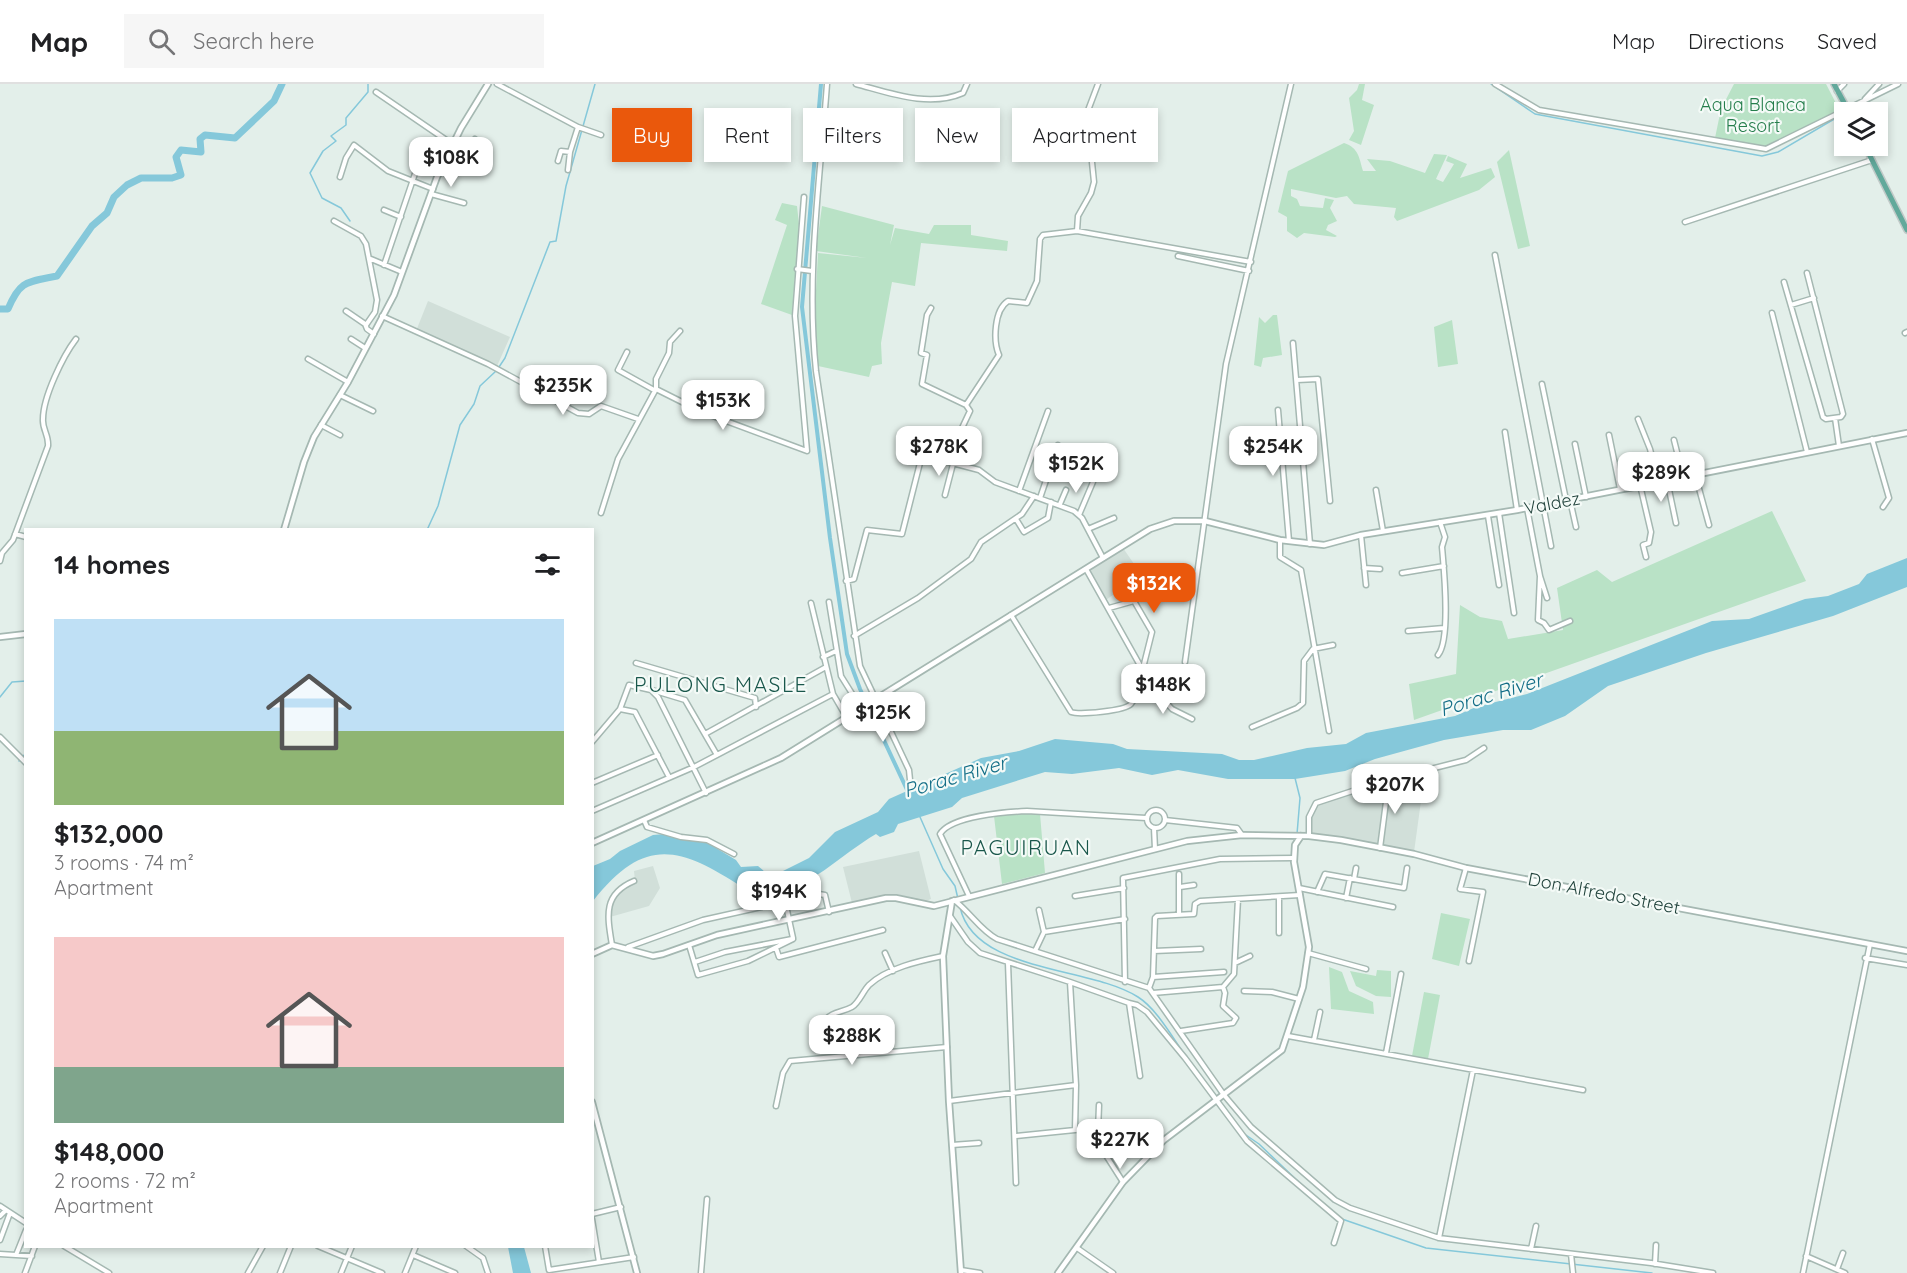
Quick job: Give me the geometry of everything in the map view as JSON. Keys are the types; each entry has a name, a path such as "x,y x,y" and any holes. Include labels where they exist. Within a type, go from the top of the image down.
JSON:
{"main road":[{"path":"1834,84 1843,102"},
{"path":"1871,156 1907,230"}],"street":[{"path":"285,528 304,462 321,425 374,334 402,272 451,146 488,84"},
{"path":"497,84 580,128 601,135"},
{"path":"828,84 810,270 811,323 816,371 860,666 873,701 909,770 910,780"},
{"path":"856,84 913,99 948,99 963,93 967,84"},
{"path":"1077,231 1078,216 1091,193 1094,182 1087,113 1098,84"},
{"path":"1185,662 1218,409 1291,84"},
{"path":"1495,84 1539,111 1759,149 1776,146 1834,118"},
{"path":"1837,91 1844,84"},
{"path":"1864,100 1879,84"},
{"path":"1861,102 1898,84"},
{"path":"376,92 466,155 475,139"},
{"path":"568,170 570,152 580,128"},
{"path":"340,177 346,158 354,146 388,171 464,203"},
{"path":"558,161 561,151 570,152"},
{"path":"384,265 422,153"},
{"path":"1685,222 1873,160"},
{"path":"627,352 618,370 702,412 807,451 796,340 804,197"},
{"path":"384,210 401,217"},
{"path":"334,221 361,236 370,259 377,305 366,325"},
{"path":"966,405 999,355 995,345 1001,309 1008,302 1027,303 1035,286 1041,237 1047,234 1077,231 1251,262"},
{"path":"1495,255 1551,546"},
{"path":"1178,256 1249,271"},
{"path":"370,259 402,272"},
{"path":"799,269 810,270"},
{"path":"1784,282 1823,417 1834,418 1843,414 1807,273"},
{"path":"1791,305 1814,298"},
{"path":"931,309 927,315 921,353 927,356 922,384 966,405 970,413 968,420 935,459"},
{"path":"346,311 366,325 367,329 374,334"},
{"path":"1772,313 1807,452"},
{"path":"382,316 493,367 549,395 578,413 589,414 602,406 638,419"},
{"path":"601,513 618,459 629,444 638,419 655,390 656,379 669,352 670,342 680,331"},
{"path":"0,561 15,534 48,446 49,436 42,420 45,404 64,357 76,339"},
{"path":"351,339 365,348"},
{"path":"1293,343 1310,544"},
{"path":"308,359 348,382"},
{"path":"1297,380 1318,379 1330,501"},
{"path":"1542,384 1576,527"},
{"path":"340,395 374,411"},
{"path":"1278,410 1289,541"},
{"path":"1018,490 1048,411"},
{"path":"1834,418 1839,446"},
{"path":"1638,419 1650,448 1658,481"},
{"path":"321,425 340,435"},
{"path":"1505,432 1517,510"},
{"name":"Valdez","path":"594,842 781,758 1150,529 1174,521 1205,521 1280,540 1330,544 1361,535 1488,516 1907,433"},
{"path":"1609,435 1620,489"},
{"path":"1872,439 1881,477 1889,498 1882,507"},
{"path":"1674,440 1683,476"},
{"path":"1575,444 1586,497"},
{"path":"1040,498 1058,445"},
{"path":"846,581 854,579 867,530 902,534 922,454 979,470 995,482 1060,504 1079,515 1103,558"},
{"path":"945,495 953,464"},
{"path":"1695,474 1709,525"},
{"path":"1667,479 1676,523"},
{"path":"1079,515 1093,482"},
{"path":"1640,485 1651,532 1650,543 1643,545 1646,557"},
{"path":"1060,504 1066,490"},
{"path":"1376,490 1383,531"},
{"path":"854,636 918,598 971,559 981,542 1022,514 1034,496"},
{"path":"1016,519 1024,532 1048,518 1051,502"},
{"path":"1527,508 1540,576 1547,598"},
{"path":"1499,513 1514,612"},
{"path":"1488,516 1499,585"},
{"path":"1088,529 1114,518"},
{"path":"1438,655 1442,650 1444,628 1445,537 1440,522"},
{"path":"15,534 24,536"},
{"path":"1361,535 1366,585"},
{"path":"1280,540 1280,557 1301,570 1313,650 1329,731"},
{"path":"1402,573 1444,566"},
{"path":"1364,568 1380,569"},
{"path":"1086,569 1142,669"},
{"path":"1540,576 1539,622 1544,623 1549,630 1570,621"},
{"path":"1011,615 1071,712 1089,713 1127,707 1132,703 1152,632 1134,601 1109,608"},
{"path":"829,602 840,676 864,707"},
{"path":"811,603 833,694 847,719"},
{"path":"1408,631 1444,628"},
{"path":"0,637 24,634"},
{"path":"1252,727 1298,708 1303,703 1304,661 1313,650 1333,645"},
{"path":"823,657 836,651"},
{"path":"636,663 756,698 756,707"},
{"path":"705,734 826,667"},
{"path":"594,740 620,709 629,685 685,700 717,755"},
{"path":"651,690 658,697 706,793"},
{"path":"1136,691 1162,698 1172,710 1192,719"},
{"path":"594,810 694,767 833,694"},
{"path":"620,709 635,712 669,777"},
{"path":"0,736 24,761"},
{"path":"1309,836 1309,817 1316,802 1389,779 1466,760 1484,748"},
{"path":"594,782 658,755"},
{"path":"1380,848 1389,779"},
{"path":"1157,810 1163,813 1165,820 1162,827 1154,828 1148,825 1146,818 1150,812 1157,810"},
{"path":"966,897 940,834 951,823 1007,812 1027,811 1146,818"},
{"path":"644,820 647,827 681,837 707,840 734,854"},
{"path":"1165,820 1237,828 1242,835"},
{"path":"1154,828 1155,849"},
{"name":"Don Alfredo Street","path":"612,945 628,947 653,956 717,935 829,913 886,898 934,906 1187,840 1242,835 1309,836 1380,848 1466,868 1907,951"},
{"path":"1058,1273 1123,1182 1173,1131 1282,1050 1299,999 1308,953 1309,936 1294,858 1295,845 1301,836"},
{"path":"1125,982 1123,878 1220,859 1294,858"},
{"path":"1346,898 1356,868"},
{"path":"1317,892 1325,874 1404,888 1407,868"},
{"path":"1466,868 1460,889 1483,892 1469,961"},
{"path":"1179,874 1179,914"},
{"path":"594,953 612,945 608,920 609,905 618,888 634,881"},
{"path":"1180,887 1194,885"},
{"path":"1075,896 1124,888"},
{"path":"1299,888 1393,907"},
{"path":"628,947 703,920 824,893 829,913"},
{"path":"1149,988 1153,976 1155,918 1160,915 1194,914 1195,904 1200,901 1301,895"},
{"path":"1279,897 1279,933"},
{"path":"1153,993 1223,987 1234,974 1238,899"},
{"path":"785,901 793,939"},
{"path":"980,1273 961,1272 949,1101 943,956 945,934 956,902 986,933 1125,982 1149,988 1224,1095 1251,1127 1335,1200 1350,1208 1439,1238 1713,1273"},
{"path":"1035,951 1044,932 1039,910"},
{"path":"950,916 968,942 980,953 1137,1005 1146,1012 1185,1058 1247,1141 1341,1221 1334,1243"},
{"path":"1044,932 1125,919"},
{"path":"776,948 779,957 883,930"},
{"path":"689,945 699,975 748,961 793,939"},
{"path":"694,962 726,952 793,939"},
{"path":"1803,1273 1865,958 1870,944"},
{"path":"1154,951 1201,949"},
{"path":"885,953 893,971"},
{"path":"1308,953 1366,969"},
{"path":"824,1021 833,1012 853,1007 870,984 893,971 917,961 943,956"},
{"path":"1234,964 1250,956"},
{"path":"1865,958 1907,965"},
{"path":"1008,963 1016,1183"},
{"path":"1153,976 1224,972"},
{"path":"1386,1053 1401,974"},
{"path":"1070,982 1076,1084 1075,1130"},
{"path":"1181,1031 1233,1023 1236,1018 1223,1006 1225,993 1223,987"},
{"path":"1244,990 1272,992 1299,999"},
{"path":"1129,1003 1140,1076"},
{"path":"1314,1040 1320,1012"},
{"path":"1288,1036 1583,1090"},
{"path":"776,1106 783,1073 790,1061 947,1047"},
{"path":"1439,1238 1473,1070"},
{"path":"949,1101 1076,1084"},
{"path":"1099,1105 1098,1131 1102,1149 1123,1182"},
{"path":"594,1109 635,1257 637,1273"},
{"path":"1016,1136 1094,1128 1098,1131"},
{"path":"952,1145 979,1143"},
{"path":"701,1273 707,1199"},
{"path":"0,1206 24,1221"},
{"path":"594,1214 621,1207"},
{"path":"0,1216 8,1211"},
{"path":"0,1240 8,1211"},
{"path":"1531,1249 1536,1226"},
{"path":"594,1234 599,1262"},
{"path":"16,1255 24,1235"},
{"path":"1655,1264 1656,1245"},
{"path":"25,1273 34,1248"},
{"path":"67,1248 109,1273"},
{"path":"248,1273 262,1248"},
{"path":"279,1273 290,1248"},
{"path":"322,1248 382,1273"},
{"path":"340,1273 351,1248"},
{"path":"405,1273 415,1248"},
{"path":"469,1248 483,1257 488,1273"},
{"path":"545,1248 549,1270 635,1257"},
{"path":"1077,1248 1113,1273"},
{"path":"1837,1269 1843,1253"},
{"path":"0,1254 32,1256"},
{"path":"412,1255 456,1273"},
{"path":"1571,1256 1573,1273"},
{"path":"1806,1256 1845,1273"}],"shaded area":[{"path":"428,301 510,337 497,366 416,331"},
{"path":"1123,548 1141,574 1106,600 1088,570"},
{"path":"1425,772 1414,852 1380,845 1390,781"},
{"path":"1387,782 1377,846 1309,834 1311,813 1316,806"},
{"path":"919,851 931,899 926,901 896,894 852,903 843,867"},
{"path":"653,866 660,888 649,906 610,917 610,905 620,888 635,881 634,871"}],"green space":[{"path":"1359,84 1365,84 1362,100 1374,105 1361,145 1349,140 1354,131 1349,98 1357,90"},
{"name":"Aqua Blanca Resort","path":"1734,84 1826,84 1835,102 1834,114 1768,146 1745,145 1715,138 1721,109"},
{"path":"1344,143 1356,151 1363,171 1376,171 1367,159 1390,161 1425,173 1434,154 1447,155 1436,179 1443,182 1454,164 1446,161 1448,156 1467,164 1460,178 1491,168 1495,177 1479,190 1397,221 1394,217 1396,208 1354,204 1347,196 1336,198 1291,189 1291,196 1297,199 1300,206 1323,208 1325,198 1334,200 1330,208 1337,221 1328,225 1326,230 1337,236 1335,237 1304,233 1297,238 1287,231 1287,217 1278,212 1288,171"},
{"path":"1509,150 1530,246 1518,249 1497,162"},
{"path":"782,203 797,206 799,224 792,315 761,304 787,225 775,220"},
{"path":"822,206 894,225 890,245 895,228 929,234 934,225 971,225 971,235 1008,241 1007,251 921,243 915,286 892,282 881,343 882,364 872,366 869,377 818,366 814,329 818,253 867,258 816,251"},
{"path":"1273,315 1277,315 1282,355 1263,358 1261,367 1254,365 1259,317 1265,323"},
{"path":"1452,320 1458,364 1438,367 1434,327"},
{"path":"1772,511 1806,581 1414,720 1409,684 1456,674 1460,605 1480,617 1502,621 1508,639 1563,630 1557,588 1597,570 1612,582"},
{"path":"1007,813 1040,814 1045,873 1002,884 994,816"},
{"path":"1441,913 1470,919 1459,966 1432,959"},
{"path":"1329,967 1342,972 1349,991 1373,1002 1374,1014 1331,1009"},
{"path":"1377,970 1391,971 1391,997 1376,996 1356,986 1350,971 1376,976"},
{"path":"1424,992 1440,995 1428,1059 1412,1056"}],"water":[{"name":"Porac River","path":"1907,558 1907,587 1833,616 1706,653 1608,686 1565,716 1531,730 1503,730 1444,740 1375,759 1345,771 1295,779 1228,779 1178,770 1152,775 1119,768 1072,774 1045,772 962,798 952,807 898,824 894,832 880,837 876,834 811,879 782,893 766,897 755,896 720,873 699,863 681,856 663,854 646,857 629,866 611,880 594,900 594,866 653,835 664,834 706,842 736,860 741,867 758,866 771,877 809,858 835,832 878,812 889,799 981,758 1019,751 1055,739 1113,744 1127,749 1222,754 1239,760 1254,760 1307,748 1346,744 1366,733 1455,716 1476,707 1527,694 1712,621 1749,619 1805,599 1828,596 1859,584 1867,574"},
{"path":"508,1248 524,1248 531,1273 513,1273"}],"waterway":[{"path":"0,309 8,309 16,292 31,281 57,276 92,226 107,213 114,197 127,185 141,178 172,178 181,175 176,157 181,150 201,152 200,139 205,135 235,138 274,101 282,84"},
{"path":"350,221 341,208 322,198 310,173 323,151 336,141 331,136 346,125 346,118 368,92 368,84"},
{"path":"499,367 505,358 550,242 556,241 566,186 595,84"},
{"name":"Porac River","path":"821,84 802,307 830,538 847,654 860,689 909,794"},
{"path":"1491,84 1535,114 1762,156 1778,152 1834,119"},
{"path":"428,528 438,506 460,425 474,404 480,386 496,371"},
{"path":"0,697 12,682 24,681"},
{"path":"19,761 24,755"},
{"path":"1295,778 1300,798 1297,834"},
{"path":"920,817 943,869 955,886 958,899"},
{"path":"960,907 970,929 987,945 1036,965 1092,979 1138,997 1158,1016 1185,1055"},
{"path":"1243,1133 1259,1144 1304,1187"},
{"path":"1342,1219 1426,1248 1652,1273"}],"district":[{"name":"PULONG MASLE","path":"721,684"},
{"name":"PAGUIRUAN","path":"1026,847"}]}
